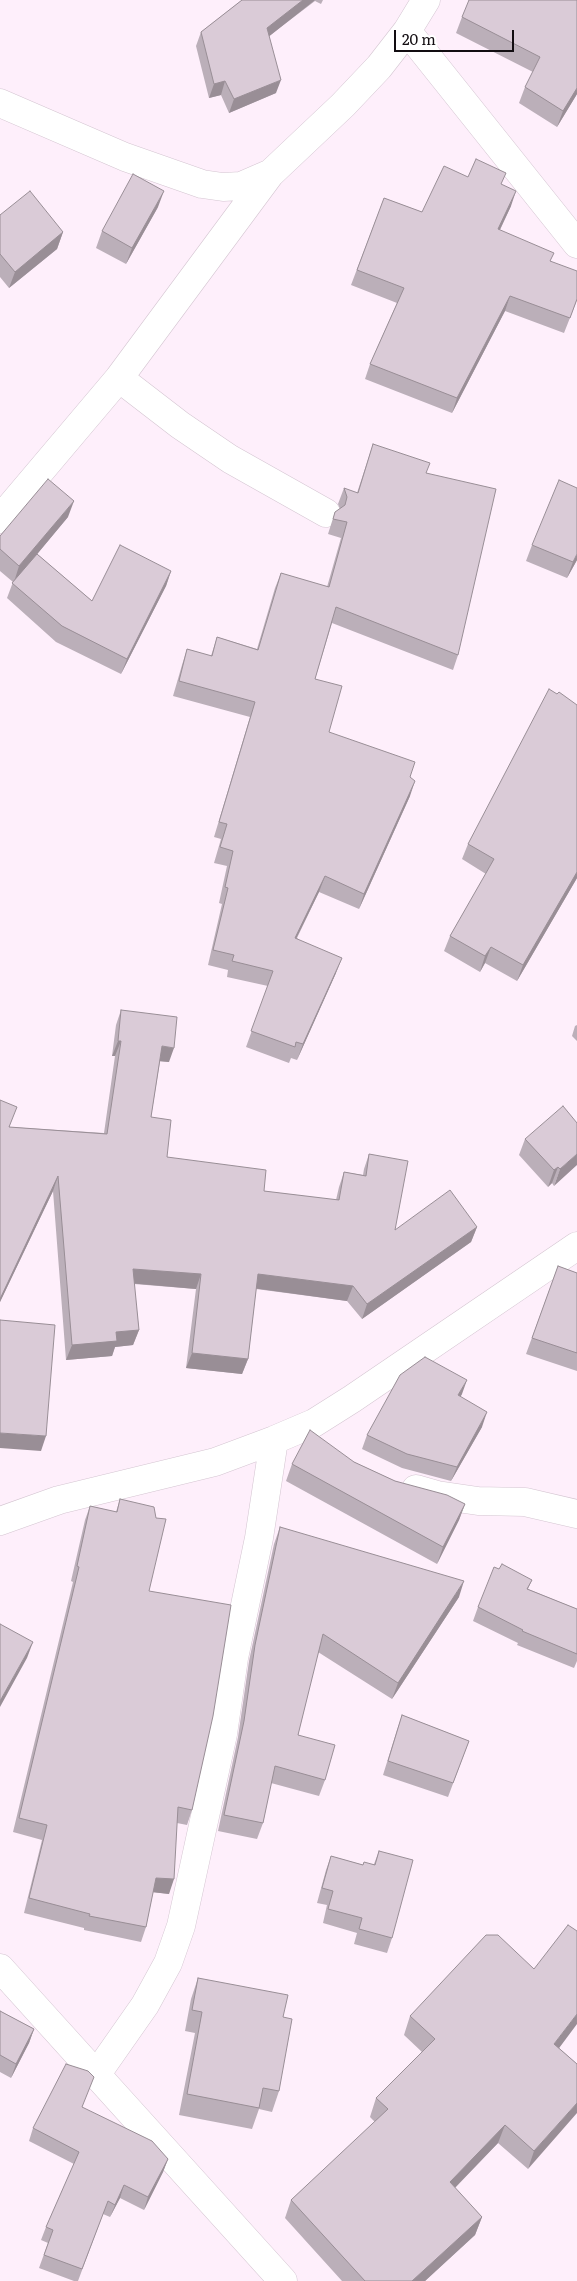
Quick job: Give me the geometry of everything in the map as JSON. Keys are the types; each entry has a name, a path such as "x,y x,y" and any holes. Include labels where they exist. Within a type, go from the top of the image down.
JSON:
{"street":[{"path":"0,519 118,378 271,173 343,105 379,67 407,31 426,0"},
{"path":"407,31 577,244"},
{"path":"0,103 125,157 202,184 223,187 241,186 271,173"},
{"path":"118,378 180,425 230,459 326,513"},
{"path":"0,1521 60,1500 215,1462 304,1427 352,1399 577,1246"},
{"path":"304,1427 325,1443"},
{"path":"96,2075 145,2005 168,1963 181,1926 223,1734 234,1658 258,1538 274,1440"},
{"path":"396,1483 437,1495 478,1501 525,1502 577,1514"},
{"path":"0,1968 283,2281"}],"building":[{"path":"242,0 303,0 267,28 281,80 234,99 225,81 214,84 201,32"},
{"path":"469,0 577,0 577,88 563,111 525,87 540,57 462,17"},
{"path":"476,159 506,173 501,184 516,191 498,229 554,253 550,261 577,271 577,299 570,318 510,296 457,398 370,364 404,288 357,270 384,198 422,212 444,166 468,177"},
{"path":"133,174 164,191 132,248 102,231"},
{"path":"30,191 63,232 15,272 0,254 0,215"},
{"path":"373,444 430,463 426,473 496,489 458,655 336,607 315,679 342,686 329,732 415,762 410,777 415,781 364,894 325,876 295,938 342,958 303,1044 296,1042 295,1047 251,1031 273,971 232,961 234,955 213,950 228,888 225,887 233,851 220,847 227,824 219,822 255,702 179,681 187,649 212,656 217,637 258,650 281,573 329,587 347,522 333,519 335,512 345,505 347,497 344,488 358,493"},
{"path":"48,479 74,501 19,566 0,549 0,536"},
{"path":"559,480 577,488 577,554 573,562 532,545"},
{"path":"120,545 171,571 127,659 62,626 12,583 37,554 92,601"},
{"path":"549,689 557,694 559,692 577,705 577,872 523,965 491,947 485,956 450,936 494,859 468,844"},
{"path":"121,1010 177,1017 174,1048 162,1046 151,1117 171,1120 167,1157 266,1170 264,1191 339,1200 344,1172 366,1176 369,1154 408,1161 395,1230 450,1190 477,1227 367,1304 353,1286 258,1274 248,1359 192,1353 201,1274 133,1269 139,1330 116,1332 117,1341 72,1345 58,1176 0,1299 0,1100 17,1107 9,1127 107,1134 121,1041 118,1041"},
{"path":"563,1106 577,1123 577,1154 560,1169 558,1167 554,1170 525,1139"},
{"path":"558,1266 577,1273 577,1353 532,1338"},
{"path":"0,1320 55,1325 46,1436 0,1433"},
{"path":"425,1357 467,1380 458,1395 487,1412 457,1467 407,1454 367,1435 400,1375"},
{"path":"310,1430 354,1462 395,1481 447,1495 465,1504 443,1547 292,1464"},
{"path":"120,1499 154,1507 156,1518 166,1519 149,1591 231,1605 213,1716 192,1810 178,1807 174,1879 156,1878 146,1927 89,1916 90,1914 29,1898 47,1825 19,1818 79,1567 77,1566 90,1506 117,1512"},
{"path":"280,1527 464,1581 398,1683 323,1634 298,1735 335,1745 325,1780 275,1766 263,1823 224,1815 244,1721 255,1645"},
{"path":"502,1564 532,1580 527,1589 577,1609 577,1654 522,1631 478,1607 494,1567 499,1569"},
{"path":"0,1624 33,1642 0,1701"},
{"path":"402,1715 469,1741 453,1783 388,1761"},
{"path":"379,1851 413,1860 392,1938 359,1929 362,1918 328,1909 333,1891 322,1888 331,1856 363,1865 364,1862 375,1865"},
{"path":"568,1925 577,1931 577,2014 554,2044 577,2064 577,2103 534,2151 505,2125 450,2182 482,2217 412,2281 365,2281 291,2200 388,2109 376,2098 435,2039 410,2016 486,1935 498,1935 534,1969"},
{"path":"198,1978 288,1995 283,2017 292,2019 279,2091 263,2088 259,2108 187,2094 202,2012 192,2010"},
{"path":"0,2011 34,2029 16,2064 0,2055"},
{"path":"66,2064 88,2071 94,2077 82,2107 152,2141 168,2159 148,2197 124,2185 115,2205 108,2201 82,2269 44,2255 53,2230 46,2227 79,2152 33,2128"}]}
